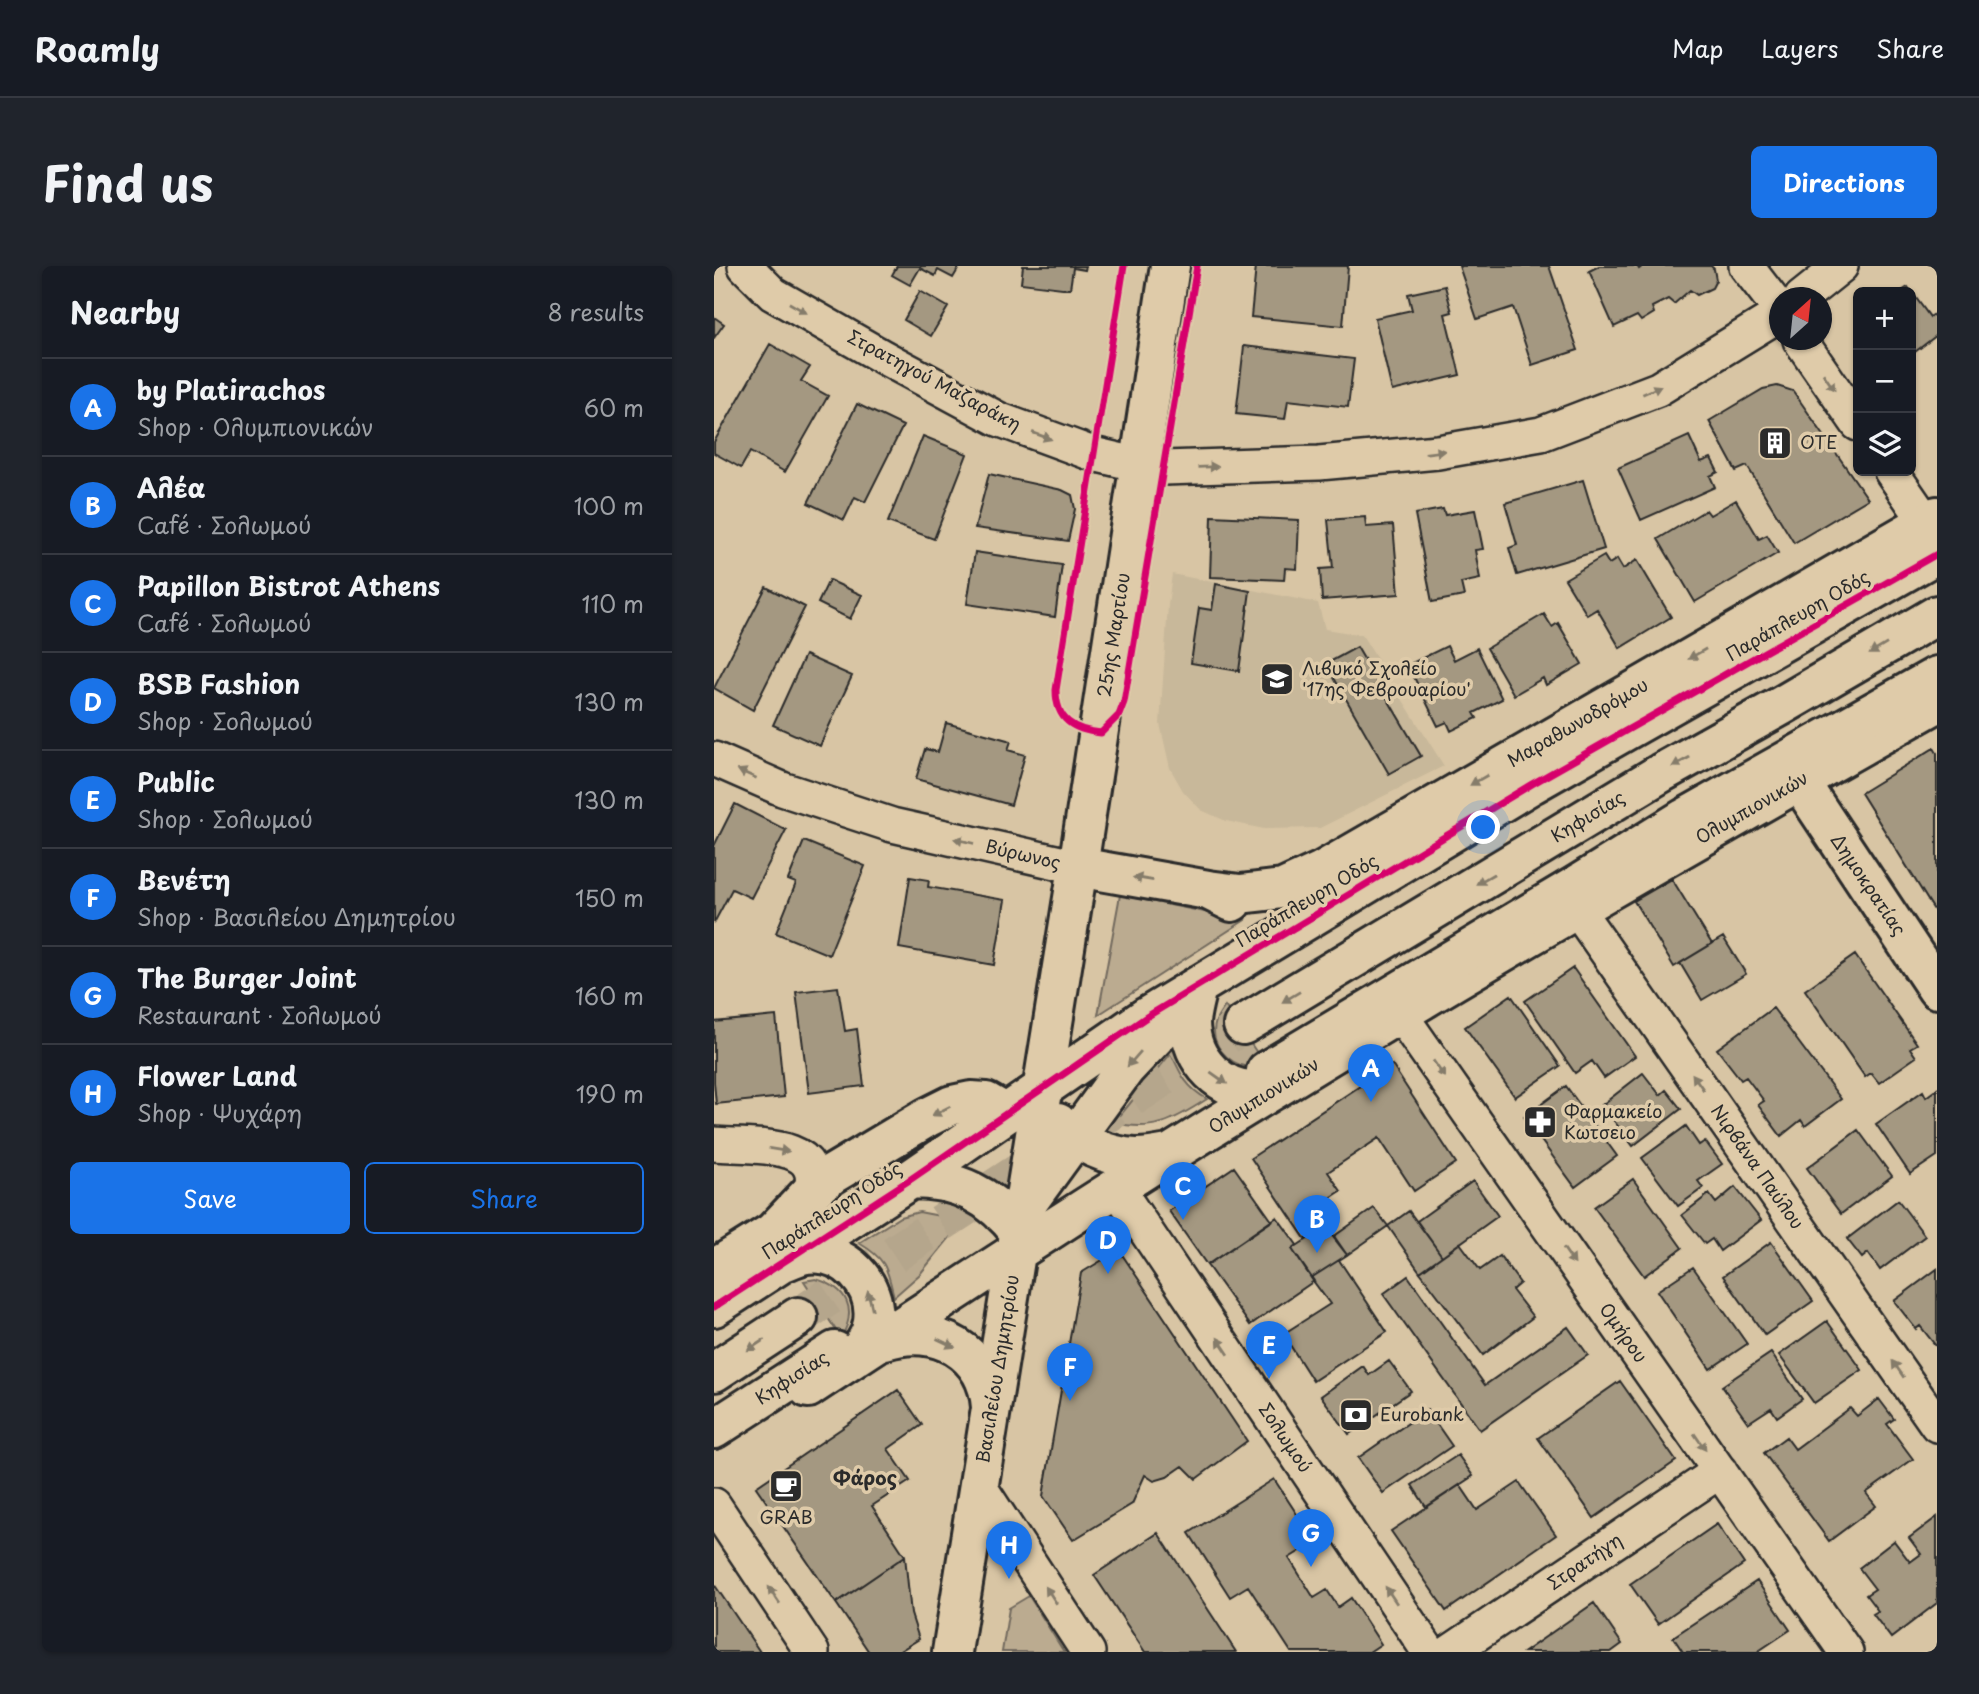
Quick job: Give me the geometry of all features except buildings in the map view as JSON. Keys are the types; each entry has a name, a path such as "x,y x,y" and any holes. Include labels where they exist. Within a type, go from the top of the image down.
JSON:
{"street":[{"name":"Στρατηγού Μαζαράκη","path":"744,266 773,294 998,419 1093,454 1164,468 1319,463 1438,452 1541,434 1658,389 1769,319"},
{"name":"25ης Μαρτίου","path":"1042,1095 1170,266"},
{"path":"1746,266 1769,297"},
{"path":"1815,287 1841,266"},
{"path":"1807,350 1853,417"},
{"path":"1894,476 1933,531"},
{"name":"Μαραθωνοδρόμου","path":"1208,890 1240,894 1283,889 1322,871 1933,531"},
{"name":"Παράπλευρη Οδός","path":"714,1307 911,1179 1004,1113 1042,1095 1121,1033 1206,985 1336,902 1532,784 1933,531"},
{"name":"Κηφισίας","path":"1243,1025 1661,773 1937,615"},
{"path":"1206,985 1190,1022 1200,1059 1215,1077 1237,1088 1260,1090 1274,1077 1685,818 1937,676"},
{"name":"Ολυμπιονικών","path":"714,1450 1020,1231 1117,1188 1171,1153 1274,1077 1400,1014 1576,908 1937,703"},
{"name":"Βύρωνος","path":"714,759 782,789 892,825 1078,867 1208,890 1240,907 1265,915 1281,917 1300,914 1336,902"},
{"name":"Δημοκρατίας","path":"1799,781 1937,989"},
{"name":"Νιρβάνα Παύλου","path":"1576,908 1937,1425"},
{"path":"911,1179 936,1180 960,1186 990,1203 1020,1231 1075,1138 1125,1069 1206,985"},
{"name":"Ομήρου","path":"1400,1014 1846,1652"},
{"path":"1042,1095 1064,1130 1093,1148 1135,1158 1171,1153"},
{"name":"Βασιλείου Δημητρίου","path":"952,1652 1042,1095"},
{"path":"714,1269 773,1232 831,1175 952,1105 971,1101 985,1102 1004,1113"},
{"path":"714,1144 796,1153 809,1164 814,1180 810,1193"},
{"name":"Σολωμού","path":"1117,1188 1429,1652"},
{"path":"783,1262 804,1254 827,1255 847,1264 863,1280 872,1301 873,1323 865,1344 855,1351"},
{"path":"714,1372 798,1317"},
{"path":"855,1351 897,1336 914,1334 932,1336 955,1346 975,1364 984,1379 990,1395 991,1413"},
{"name":"Κηφισίας","path":"714,1429 855,1351"},
{"name":"Στρατήγη","path":"1450,1652 1720,1471"},
{"path":"980,1487 1088,1652"},
{"path":"714,1505 812,1652"}],"shaded area":[{"name":"Λιβυκό Σχολείο '17ης Φεβρουαρίου'","path":"1172,574 1318,603 1325,629 1362,635 1444,766 1320,828 1264,829 1226,821 1201,810 1183,791 1170,768 1160,724"},
{"path":"1120,895 1245,920 1098,1015"},
{"path":"1225,1006 1266,1066 1240,1065 1221,1051 1214,1029"},
{"path":"1171,1053 1185,1080 1207,1099 1163,1123 1141,1126 1114,1123"},
{"path":"919,1212 945,1217 961,1224 920,1274 894,1297 884,1265 875,1254 859,1243 900,1217"},
{"path":"816,1279 835,1288 846,1301 849,1318 841,1338 804,1281"},
{"path":"1029,1596 1064,1652 1002,1652 1009,1608"}],"tunnel":[{"path":"798,1317 1243,1025"}],"cycle path":[{"path":"1124,266 1056,690 1059,709 1068,722 1082,729 1101,733 1119,715 1124,702 1197,266"},
{"path":"714,1307 911,1179 1148,1016 1532,784 1937,554"}],"place":[{"name":"ΟΤΕ","path":"1775,443"},
{"name":"Λιβυκό Σχολείο '17ης Φεβρουαρίου'","path":"1277,679"},
{"name":"by Platirachos","path":"1371,1102"},
{"name":"Φαρμακείο Κωτσειο","path":"1540,1122"},
{"name":"Papillon Bistrot Athens","path":"1183,1220"},
{"name":"Αλέα","path":"1317,1253"},
{"name":"BSB Fashion","path":"1108,1274"},
{"name":"Public","path":"1269,1379"},
{"name":"Βενέτη","path":"1070,1401"},
{"name":"Eurobank","path":"1356,1415"},
{"name":"GRAB","path":"786,1486"},
{"name":"The Burger Joint","path":"1311,1567"},
{"name":"Flower Land","path":"1009,1579"}],"district":[{"name":"Φάρος","path":"865,1478"}]}
